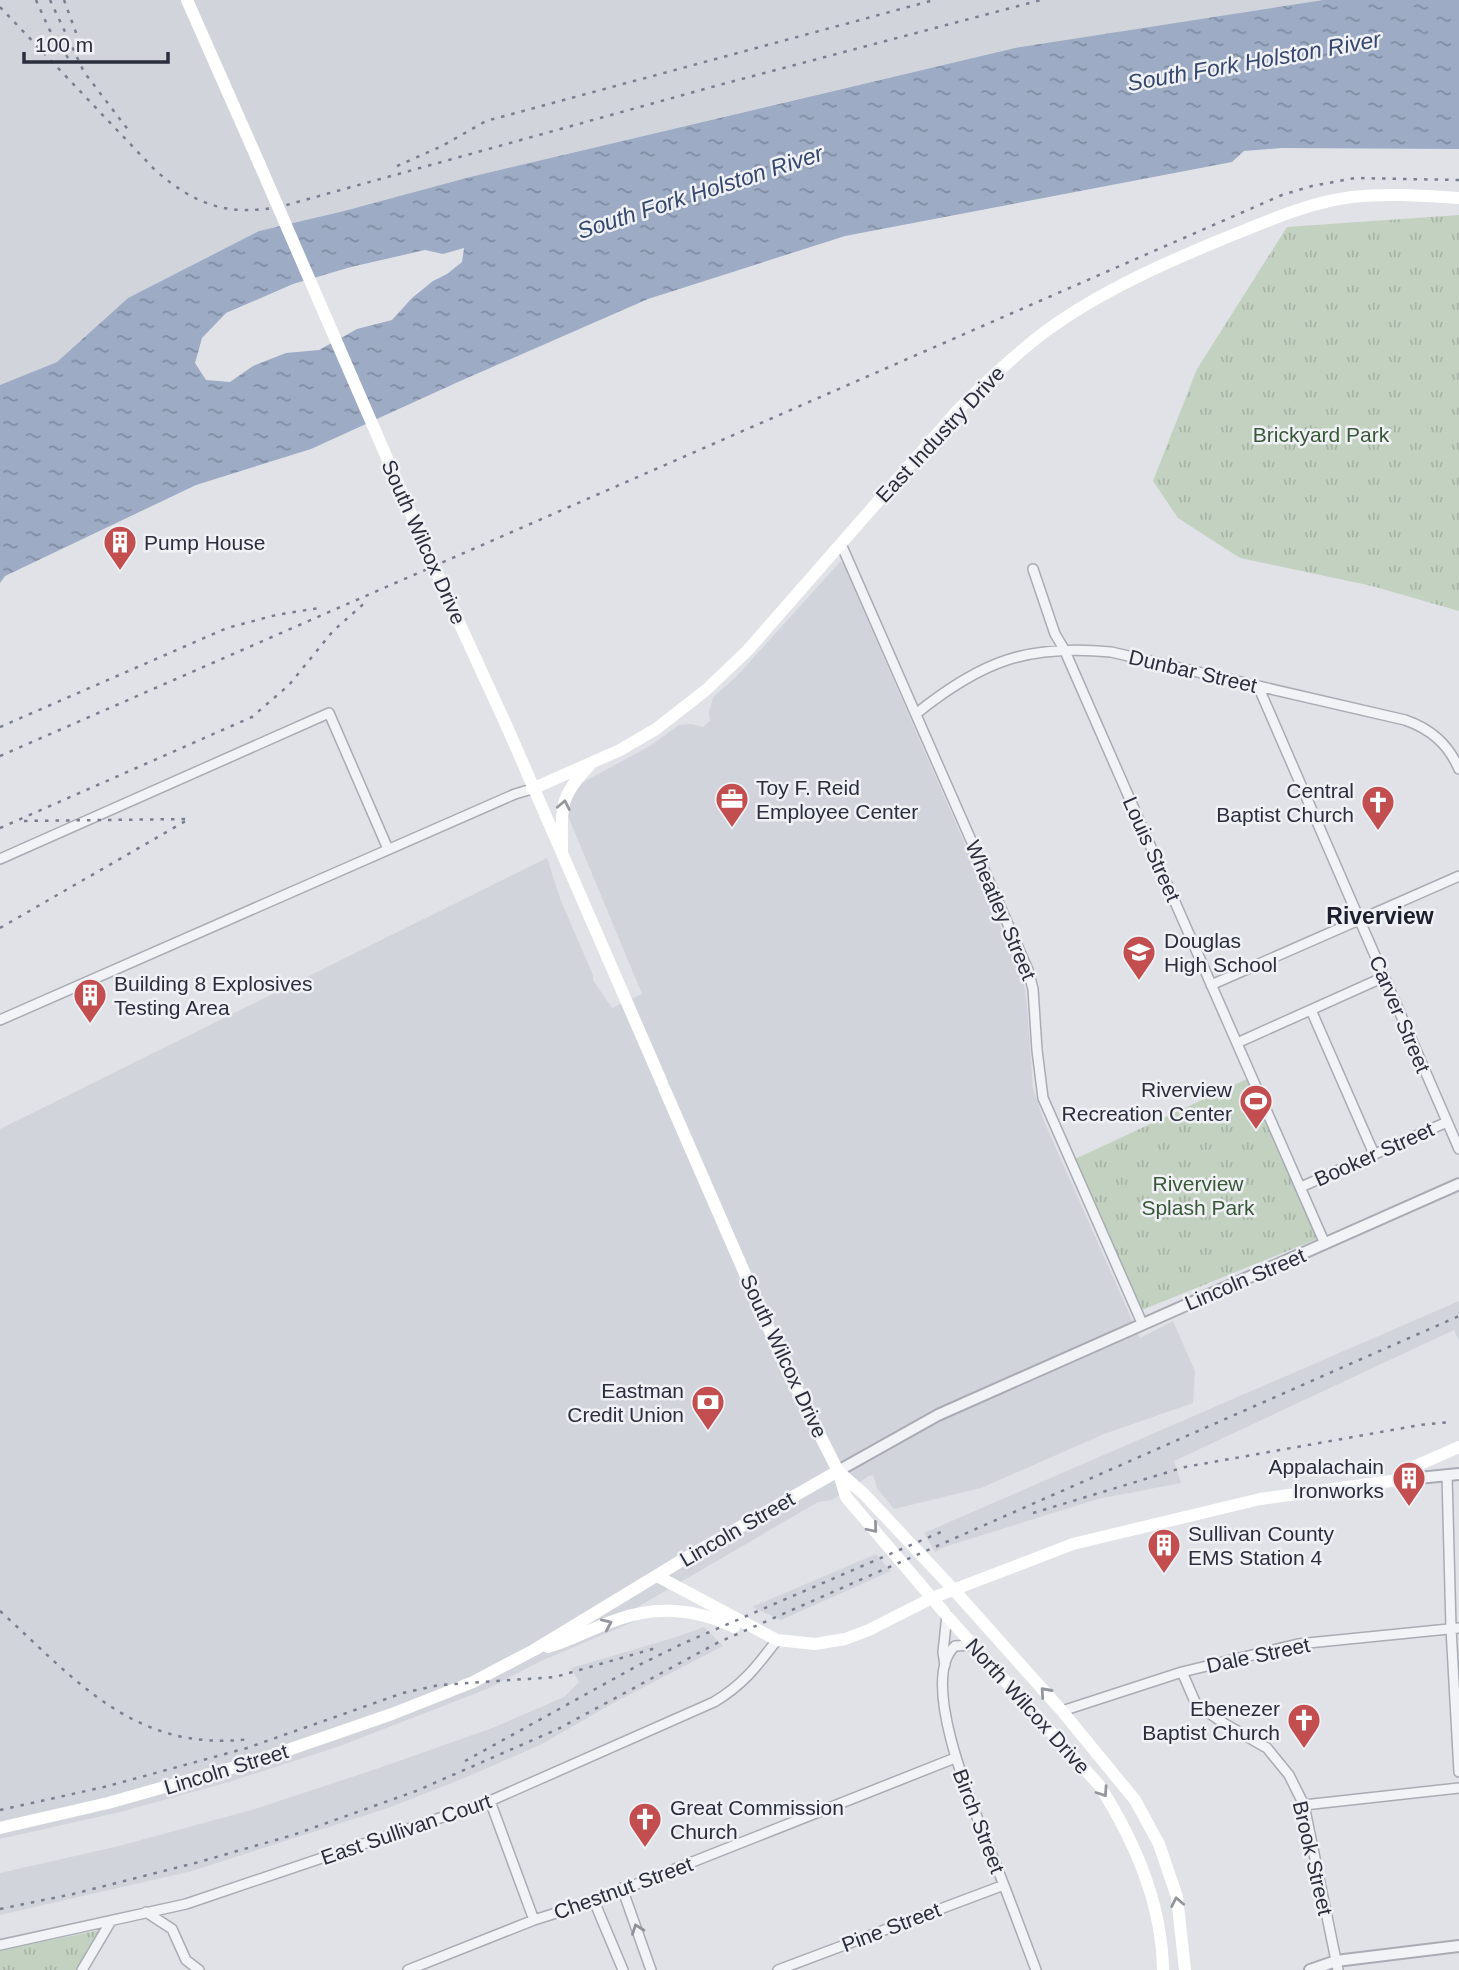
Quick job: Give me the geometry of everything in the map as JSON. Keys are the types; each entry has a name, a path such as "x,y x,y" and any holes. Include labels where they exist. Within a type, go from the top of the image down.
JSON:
{"main road":[{"name":"South Wilcox Drive","path":"187,0 786,1368 838,1471 865,1495 954,1590"},
{"name":"East Industry Drive","path":"532,789 620,750 656,729 698,698 747,651 925,446 993,375 1046,331 1110,292 1207,246 1300,209 1352,197 1459,198"},
{"path":"562,858 562,811 565,795 593,762"},
{"path":"534,1650 565,1643 619,1618 674,1609 708,1616 755,1637 815,1644 845,1639 904,1614 932,1598 1073,1544 1260,1499 1398,1480 1411,1468 1459,1447"},
{"name":"Lincoln Street","path":"0,1828 132,1797 253,1762 392,1714 473,1682 534,1650 838,1471"},
{"name":"North Wilcox Drive","path":"838,1471 846,1497 973,1645 1099,1785 1116,1811 1146,1875 1162,1944 1163,1970"},
{"path":"657,1576 777,1640"},
{"name":"North Wilcox Drive","path":"954,1590 1062,1711 1135,1800 1155,1838 1177,1898 1185,1970"},
{"path":"1041,1719 1062,1711"},
{"path":"1132,1846 1155,1838"}],"street":[{"name":"Wheatley Street","path":"841,544 1028,970 1033,989 1043,1098 1142,1323"},
{"name":"Louis Street","path":"1033,569 1055,634 1064,649 1325,1244"},
{"name":"Dunbar Street","path":"917,713 947,690 987,668 1027,655 1064,649 1111,652 1419,725 1440,740 1459,769"},
{"name":"Carver Street","path":"1258,686 1459,1149"},
{"path":"0,859 329,713 388,849"},
{"path":"0,1020 388,849 532,789"},
{"path":"1211,985 1459,876"},
{"path":"1237,1043 1384,977"},
{"path":"1311,1010 1374,1154"},
{"name":"Booker Street","path":"1301,1186 1447,1122"},
{"name":"Lincoln Street","path":"838,1471 938,1415 1459,1184"},
{"path":"1398,1480 1459,1474"},
{"path":"1447,1475 1459,1772"},
{"name":"Birch Street","path":"947,1615 943,1652 945,1713 955,1758 1035,1970"},
{"name":"Dale Street","path":"1062,1711 1182,1672 1298,1644 1455,1628"},
{"name":"East Sullivan Court","path":"0,1945 186,1904 489,1801 715,1702 735,1690 750,1675 777,1640"},
{"path":"945,1667 955,1646 973,1645"},
{"name":"Brook Street","path":"1182,1672 1196,1704 1268,1748 1289,1775 1304,1805 1337,1966"},
{"name":"Chestnut Street","path":"408,1970 534,1920 594,1901 955,1758"},
{"path":"1304,1805 1459,1788"},
{"path":"489,1801 534,1920"},
{"name":"Pine Street","path":"778,1970 1004,1885"},
{"path":"622,1888 651,1970"},
{"path":"594,1901 623,1970"},
{"path":"146,1912 172,1929 186,1960 199,1970"},
{"path":"82,1970 111,1921"},
{"path":"1310,1970 1459,1946"}],"shaded area":[{"path":"0,0 1323,0 1006,50 470,177 259,231 128,298 57,362 0,385"},
{"path":"840,562 845,563 849,570 847,573 1023,978 1033,1088 1044,1121 1140,1338 1173,1321 1195,1371 1193,1403 1104,1434 981,1488 894,1509 877,1488 873,1475 869,1476 832,1500 818,1502 636,1608 635,1621 541,1661 487,1689 340,1746 229,1782 120,1812 0,1839 0,1129 547,858 593,980 612,1008 642,994 568,816 568,804 580,784 650,746 679,725 703,727 710,721 713,697 736,677"},
{"path":"1459,1301 1459,1341 1454,1330 1174,1461 1181,1483 1098,1499 935,1552 924,1533"},
{"path":"876,1554 891,1571 781,1620 752,1607"},
{"path":"704,1627 723,1646 615,1702 542,1744 462,1779 388,1808 192,1871 0,1915 0,1873 119,1846 255,1809 382,1767 495,1727 564,1697 579,1682 571,1668"}],"green space":[{"name":"Brickyard Park","path":"1459,215 1459,611 1372,586 1240,558 1178,518 1153,481 1197,369 1287,227"},
{"name":"Riverview Splash Park","path":"1249,1078 1317,1239 1142,1310 1075,1159"},
{"path":"106,1929 83,1970 0,1970 0,1950"}],"water":[{"name":"South Fork Holston River","path":"1323,0 1459,0 1459,149 1281,148 1244,151 1232,162 845,236 648,299 311,449 196,485 5,576 0,583 0,385 57,362 128,298 259,231 470,177 1015,48","holes":["464,248 462,262 412,298 392,320 357,329 319,350 286,353 253,366 230,382 206,380 195,363 202,338 226,313 293,284 425,250 443,254"]}],"railway":[{"path":"36,0 49,29 70,61"},
{"path":"50,0 84,72 129,131"},
{"path":"64,0 82,49"},
{"path":"397,166 442,146 486,121 934,0"},
{"path":"0,7 155,170 200,200 214,206 246,210 283,206 719,85 1041,0"},
{"path":"0,756 1282,195 1355,178 1459,180"},
{"path":"0,828 252,717 289,685 333,631 368,600"},
{"path":"0,727 227,628 276,615 319,608"},
{"path":"24,821 185,819"},
{"path":"0,928 189,819"},
{"path":"0,1909 73,1894 199,1862 293,1835 416,1791 558,1729 717,1643 1459,1316"},
{"path":"1033,1513 1185,1467 1450,1422"},
{"path":"465,1761 684,1643 941,1532"},
{"path":"0,1611 83,1686 141,1723 173,1735 209,1740 250,1739"},
{"path":"0,1810 104,1787 247,1748 403,1693 439,1685 555,1677 656,1648"}],"place":[{"name":"Pump House","path":"120,572"},
{"name":"Toy F. Reid Employee Center","path":"732,829"},
{"name":"Central Baptist Church","path":"1378,832"},
{"name":"Douglas High School","path":"1139,982"},
{"name":"Building 8 Explosives Testing Area","path":"90,1025"},
{"name":"Riverview Recreation Center","path":"1256,1131"},
{"name":"Eastman Credit Union","path":"708,1432"},
{"name":"Appalachain Ironworks","path":"1409,1508"},
{"name":"Sullivan County EMS Station 4","path":"1164,1575"},
{"name":"Ebenezer Baptist Church","path":"1304,1750"},
{"name":"Great Commission Church","path":"645,1849"}],"district":[{"name":"Riverview","path":"1380,916"}]}
